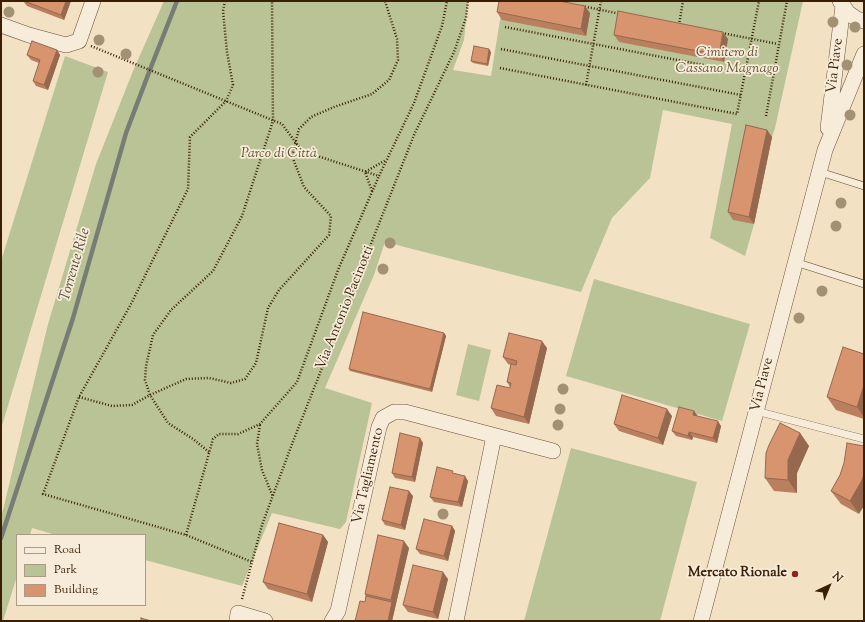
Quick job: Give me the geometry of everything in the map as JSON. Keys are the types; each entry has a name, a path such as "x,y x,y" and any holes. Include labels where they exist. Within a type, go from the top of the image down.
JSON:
{"street":[{"path":"1,25 29,35 66,45 79,41 93,1"},
{"path":"842,4 848,13 857,19 864,21"},
{"name":"Via Piave","path":"826,150 842,4"},
{"name":"Via Piave","path":"701,621 795,262 826,150 864,54"},
{"name":"Via Tagliamento","path":"332,621 338,611 379,426 383,418 394,412 405,412 553,451"},
{"path":"456,621 494,436"},
{"path":"237,617 265,621"}],"lane":[{"path":"820,172 864,186"},
{"path":"795,262 864,284"},
{"path":"756,412 864,439"}],"path":[{"path":"225,1 223,11 224,25 233,85 226,101 190,137 188,189 131,304 79,397 43,494 186,535 252,562"},
{"path":"209,452 194,439 168,423 150,395 145,380 146,366 153,335 171,310 212,270 242,216 273,121 272,1"},
{"path":"79,397 112,406 132,405 150,395 186,379 209,378 231,383 245,379 256,363 268,308 279,290 329,235 331,216 304,187 292,156 299,129 311,117 334,107 372,94 389,80 398,60 397,39 385,1"},
{"path":"186,535 213,439 219,434 238,434 260,424 297,382 338,270 372,191 414,103 442,26 446,1"},
{"name":"Via Antonio Pacinotti","path":"237,617 262,525 414,135 454,52 466,18 468,1"},
{"path":"586,84 601,1"},
{"path":"683,1 679,25 686,26"},
{"path":"500,68 737,114 759,1"},
{"path":"766,116 787,1"},
{"path":"577,5 628,15"},
{"path":"505,27 745,73"},
{"path":"715,32 778,44"},
{"path":"79,41 282,124 302,151 379,176"},
{"path":"501,49 741,95"},
{"path":"365,172 387,160"},
{"path":"365,172 372,191"},
{"path":"260,424 257,444 262,470 273,497"}],"green space":[{"path":"164,1 468,1 464,40 453,70 491,76 503,1 803,1 754,224 745,256 710,238 732,124 663,110 650,178 612,218 581,292 385,242 374,275 325,388 372,403 346,522 340,529 272,513 242,586 146,560 146,534 53,534 32,528 30,534 16,534 16,579 3,621 1,621 1,518 48,324 96,164 133,71"},
{"path":"65,56 108,72 1,429 1,261"},
{"path":"594,279 750,324 722,421 566,376"},
{"path":"468,344 491,350 479,401 456,395"},
{"path":"571,448 697,482 660,621 524,621"}],"building":[{"path":"24,1 66,1 61,15"},
{"path":"499,1 559,1 585,6 581,29 497,12"},
{"path":"618,11 723,32 719,55 614,35"},
{"path":"32,41 57,50 44,85 33,81 40,60 27,55"},
{"path":"474,46 489,49 487,64 471,61"},
{"path":"746,125 767,130 749,217 728,212"},
{"path":"363,312 444,333 430,389 349,369"},
{"path":"509,333 542,341 524,417 491,408 497,385 510,388 511,383 507,382 511,364 516,365 517,361 503,357"},
{"path":"843,347 864,354 864,385 857,407 827,397"},
{"path":"622,395 667,409 658,438 614,424"},
{"path":"679,407 694,411 693,415 718,421 713,438 689,432 688,436 672,431"},
{"path":"780,423 800,433 788,460 788,480 765,478 766,453"},
{"path":"400,433 420,438 412,477 392,473"},
{"path":"847,443 864,446 864,474 850,501 831,491 840,475 844,463"},
{"path":"437,467 465,476 458,502 430,497"},
{"path":"390,487 409,491 401,525 382,520"},
{"path":"424,519 452,526 444,556 416,549"},
{"path":"279,523 323,535 307,594 263,582"},
{"path":"378,535 404,541 391,600 365,594"},
{"path":"413,565 443,572 433,612 403,605"},
{"path":"366,596 392,602 388,621 355,621 360,601 365,602"},
{"path":"141,618 151,621 141,621"}],"waterway":[{"name":"Torrente Rile","path":"1,538 73,318 126,133 177,1"}],"place":[{"name":"Mercato Rionale","path":"795,574"}],"park label":[{"name":"Cimitero di Cassano Magnago","path":"727,62"},
{"name":"Parco di Città","path":"279,155"}]}
